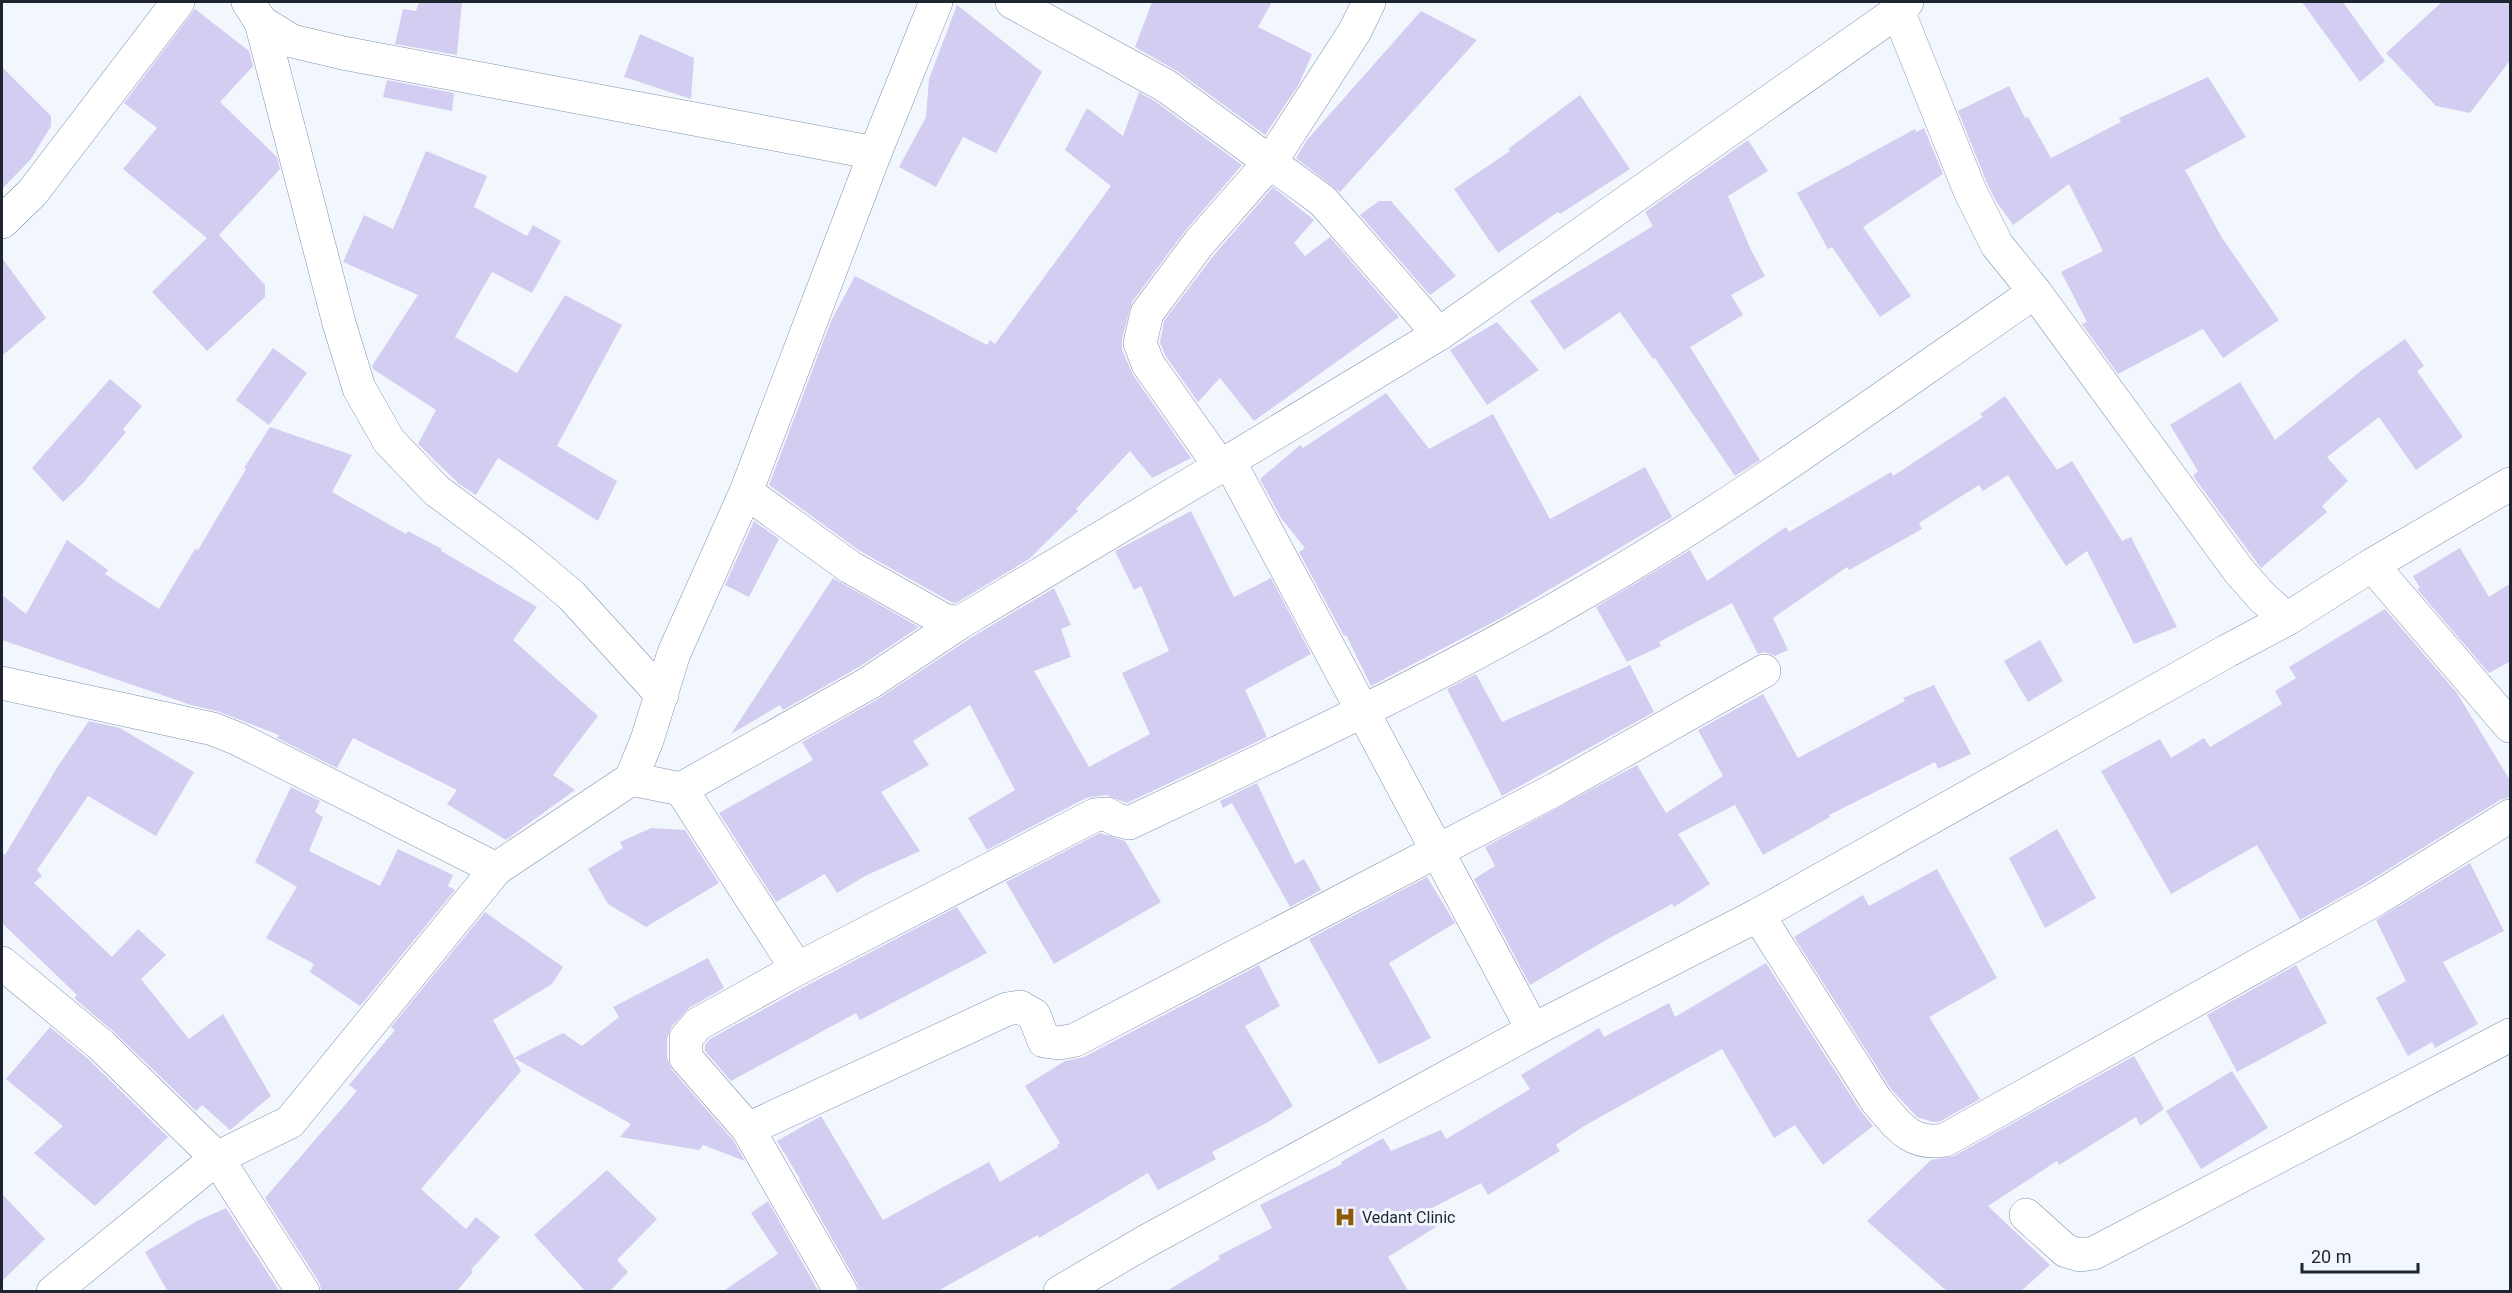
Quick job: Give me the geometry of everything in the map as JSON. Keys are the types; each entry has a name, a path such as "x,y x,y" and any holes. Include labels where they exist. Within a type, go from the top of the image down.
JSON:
{"street":[{"path":"2,222 32,193 178,2"},
{"path":"53,1292 217,1158 290,1122 496,869 631,779 675,653 746,492 875,153 936,2"},
{"path":"1012,2 1166,86 1271,160 1323,201 1439,334"},
{"path":"1369,2 1355,31 1271,160 1199,243 1147,313 1140,344 1148,364 1224,464 1362,713 1533,1030"},
{"path":"631,779 681,789 870,683 959,622 1439,334 1902,6 1970,191 1997,245 2036,292 2239,571 2262,597 2287,619"},
{"path":"255,12 292,41 343,53 875,153"},
{"path":"255,12 359,388 389,441 437,491 522,554 571,595 662,695"},
{"path":"841,1292 748,1129 686,1058 686,1038 698,1024 797,969 1095,815 1107,814 1129,823 1362,713 1597,585 1727,504 2036,292"},
{"path":"1060,1292 1145,1242 1533,1030 1758,915 2216,656 2287,619 2372,565 2511,484"},
{"path":"746,492 850,567 944,620 959,622"},
{"path":"2372,565 2511,726"},
{"path":"748,1129 1006,1009 1020,1007 1034,1015 1044,1041 1059,1043 1075,1040 1556,789 1764,671"},
{"path":"2,683 213,729 238,739 496,869"},
{"path":"681,789 797,969"},
{"path":"1758,915 1876,1100 1898,1126 1913,1138 1931,1143 1945,1140 2366,905 2511,816"},
{"path":"2,963 100,1045 217,1158 303,1292"},
{"path":"2026,1215 2066,1251 2080,1256 2094,1253 2511,1035"}],"building":[{"path":"419,2 462,2 457,55 395,44 403,9 416,11"},
{"path":"1152,2 1272,2 1258,27 1312,54 1299,84 1265,135 1177,71 1135,47"},
{"path":"2302,2 2343,2 2385,61 2360,82"},
{"path":"2442,2 2511,2 2511,59 2470,113 2436,106 2386,53"},
{"path":"957,5 1042,72 996,153 963,137 936,187 899,167 926,117 929,79"},
{"path":"195,9 249,51 253,66 220,102 277,157 280,169 219,235 265,285 265,297 207,351 152,292 207,238 123,169 157,128 124,103"},
{"path":"1421,11 1477,40 1340,192 1296,158 1307,140"},
{"path":"640,34 694,58 691,99 624,77"},
{"path":"2,67 51,116 51,126 31,159 2,189"},
{"path":"2208,77 2246,137 2185,170 2222,238 2279,320 2223,358 2203,329 2118,374 2082,324 2087,322 2061,272 2103,251 2069,184 2013,225 1996,201 1987,183 1958,111 2009,86 2025,118 2028,117 2051,158 2121,122 2119,118"},
{"path":"387,80 454,93 452,111 383,97"},
{"path":"1139,92 1242,165 1185,231 1132,302 1122,339 1122,350 1133,375 1191,458 1152,478 1130,451 1076,509 1078,511 1029,559 956,603 951,602 860,551 769,485 831,321 855,276 987,345 990,340 995,344 1111,186 1065,150 1087,108 1123,136"},
{"path":"1580,95 1630,169 1560,214 1558,212 1498,253 1454,189 1510,151 1508,149"},
{"path":"1924,128 1943,174 1863,227 1911,296 1880,317 1832,247 1828,249 1797,193 1915,129 1916,132"},
{"path":"1748,140 1768,171 1728,196 1765,276 1731,295 1743,315 1690,347 1760,460 1735,476 1655,358 1653,359 1620,312 1564,350 1530,301 1653,226 1645,212"},
{"path":"426,151 487,176 474,207 527,236 533,225 561,241 532,293 492,272 455,337 517,373 565,295 622,325 557,446 617,481 598,521 498,458 476,495 459,484 418,444 436,410 373,369 372,366 418,295 343,262 364,215 393,229"},
{"path":"1273,187 1314,220 1294,243 1305,256 1330,237 1399,317 1254,421 1220,378 1198,402 1165,355 1160,342 1164,321 1214,255"},
{"path":"1379,201 1391,201 1456,276 1430,295 1360,215"},
{"path":"2,258 46,318 2,356"},
{"path":"1497,322 1539,370 1487,405 1450,350"},
{"path":"2405,339 2424,366 2417,371 2463,437 2416,470 2379,417 2327,457 2348,481 2322,506 2327,512 2261,568 2193,476 2198,471 2170,425 2240,382 2275,440 2362,370"},
{"path":"273,348 307,373 269,425 236,400"},
{"path":"110,379 142,406 123,429 126,432 83,483 63,502 32,468"},
{"path":"1386,393 1429,449 1493,414 1550,519 1645,467 1672,517 1501,618 1371,686 1346,635 1344,636 1299,552 1305,548 1281,518 1260,479 1300,445 1303,448"},
{"path":"2005,396 2057,470 2072,461 2122,541 2131,537 2177,627 2134,644 2087,551 2066,566 2008,475 1983,491 1979,485 1919,523 1922,529 1849,570 1847,567 1773,618 1788,650 1775,656 1765,652 1758,654 1732,603 1659,642 1661,646 1627,662 1596,607 1690,550 1707,581 1786,527 1789,532 1891,472 1893,476 1983,417 1980,414"},
{"path":"270,427 352,455 332,492 406,534 408,531 442,549 441,551 537,607 513,640 598,716 553,775 575,790 506,840 447,804 457,790 353,738 337,768 277,738 279,735 220,712 191,705 2,640 2,595 26,614 67,540 108,570 105,574 159,609 195,549 198,550"},
{"path":"1191,511 1234,597 1271,578 1311,654 1245,690 1267,737 1127,803 1106,795 1086,798 987,850 968,818 1015,790 970,705 913,741 929,765 881,792 920,851 865,876 837,893 825,874 776,902 719,813 813,760 802,742 878,699 969,639 1054,588 1071,625 1061,629 1071,657 1034,671 1089,767 1150,734 1122,673 1169,651 1141,586 1134,590 1115,551"},
{"path":"754,521 779,539 749,597 725,585"},
{"path":"2460,548 2489,597 2511,583 2511,661 2489,673 2417,589 2420,588 2413,576"},
{"path":"833,578 919,627 859,667 783,710 780,705 731,734"},
{"path":"2385,609 2457,693 2511,782 2511,797 2500,800 2366,883 2300,920 2257,845 2171,894 2101,771 2160,739 2171,758 2204,738 2210,747 2282,704 2275,691 2296,678 2289,667"},
{"path":"2040,640 2063,681 2028,702 2004,661"},
{"path":"1630,665 1654,712 1502,796 1447,689 1476,674 1502,722"},
{"path":"1934,685 1971,754 1938,769 1935,762 1829,815 1830,817 1763,855 1735,805 1678,834 1710,884 1674,907 1672,904 1530,985 1474,879 1495,866 1485,847 1637,765 1666,813 1723,776 1698,730 1763,694 1798,758 1905,701 1903,698"},
{"path":"89,721 120,728 194,772 156,836 88,796 37,870 42,876 34,883 112,957 138,929 166,955 141,979 189,1039 223,1014 271,1096 230,1130 202,1105 196,1111 114,1032 74,998 77,995 2,923 2,852 5,855 58,766"},
{"path":"1257,783 1295,864 1304,859 1321,890 1290,907 1232,803 1223,808 1220,801"},
{"path":"291,787 320,801 315,812 323,817 309,851 380,886 398,849 453,875 448,886 455,890 360,1006 310,972 314,964 266,938 297,887 255,862"},
{"path":"651,828 685,830 719,883 646,927 608,904 588,869 623,848 620,842"},
{"path":"2057,829 2096,898 2045,928 2009,858"},
{"path":"1100,833 1125,841 1161,902 1054,964 1006,882"},
{"path":"2470,863 2504,931 2443,962 2478,1024 2435,1048 2432,1042 2408,1056 2376,998 2406,981 2376,920"},
{"path":"1937,869 1997,978 1929,1017 1980,1099 1939,1122 1933,1122 1917,1117 1891,1089 1794,937 1863,895 1869,906"},
{"path":"1427,877 1455,923 1389,963 1431,1038 1379,1064 1309,939"},
{"path":"957,907 987,953 860,1020 856,1013 731,1081 705,1051 705,1045 710,1039"},
{"path":"485,912 563,967 552,984 493,1020 521,1071 421,1189 466,1229 476,1217 500,1237 471,1270 473,1272 456,1292 322,1292 319,1282 265,1198 357,1091 349,1085 395,1030 391,1027"},
{"path":"708,958 724,988 689,1008 672,1026 667,1038 667,1058 672,1070 733,1140 745,1161 703,1145 699,1150 620,1137 631,1124 514,1058 563,1033 582,1046 619,1017 613,1007"},
{"path":"1766,963 1860,1110 1873,1126 1823,1165 1795,1125 1774,1138 1722,1049 1584,1126 1556,1145 1560,1151 1488,1195 1481,1183 1426,1211 1436,1227 1388,1257 1409,1292 1165,1292 1220,1259 1218,1256 1272,1228 1260,1205 1342,1164 1341,1162 1383,1138 1391,1151 1441,1130 1446,1139 1530,1089 1521,1075 1599,1028 1604,1037 1669,1003 1675,1017"},
{"path":"1259,965 1280,1006 1245,1026 1293,1106 1212,1152 1216,1159 1158,1190 1148,1173 1039,1238 1038,1235 936,1292 860,1292 800,1179 777,1141 821,1116 883,1220 989,1162 1000,1182 1058,1147 1060,1143 1025,1086 1065,1061 1084,1057"},
{"path":"2296,965 2327,1023 2237,1072 2207,1015"},
{"path":"50,1027 88,1059 168,1137 95,1206 34,1153 63,1126 6,1079"},
{"path":"2134,1056 2164,1109 2140,1126 2136,1117 2059,1165 2057,1161 1988,1206 2050,1265 2020,1292 1948,1292 1867,1221 1931,1160 1954,1156"},
{"path":"2232,1071 2268,1128 2201,1169 2166,1111"},
{"path":"607,1170 657,1219 617,1260 628,1272 609,1292 586,1292 534,1235"},
{"path":"2,1194 45,1239 2,1281"},
{"path":"768,1201 819,1292 722,1292 778,1254 751,1213"},
{"path":"226,1208 280,1292 168,1292 145,1252 197,1221"}],"place":[{"name":"Vedant Clinic","path":"1345,1217"}]}
